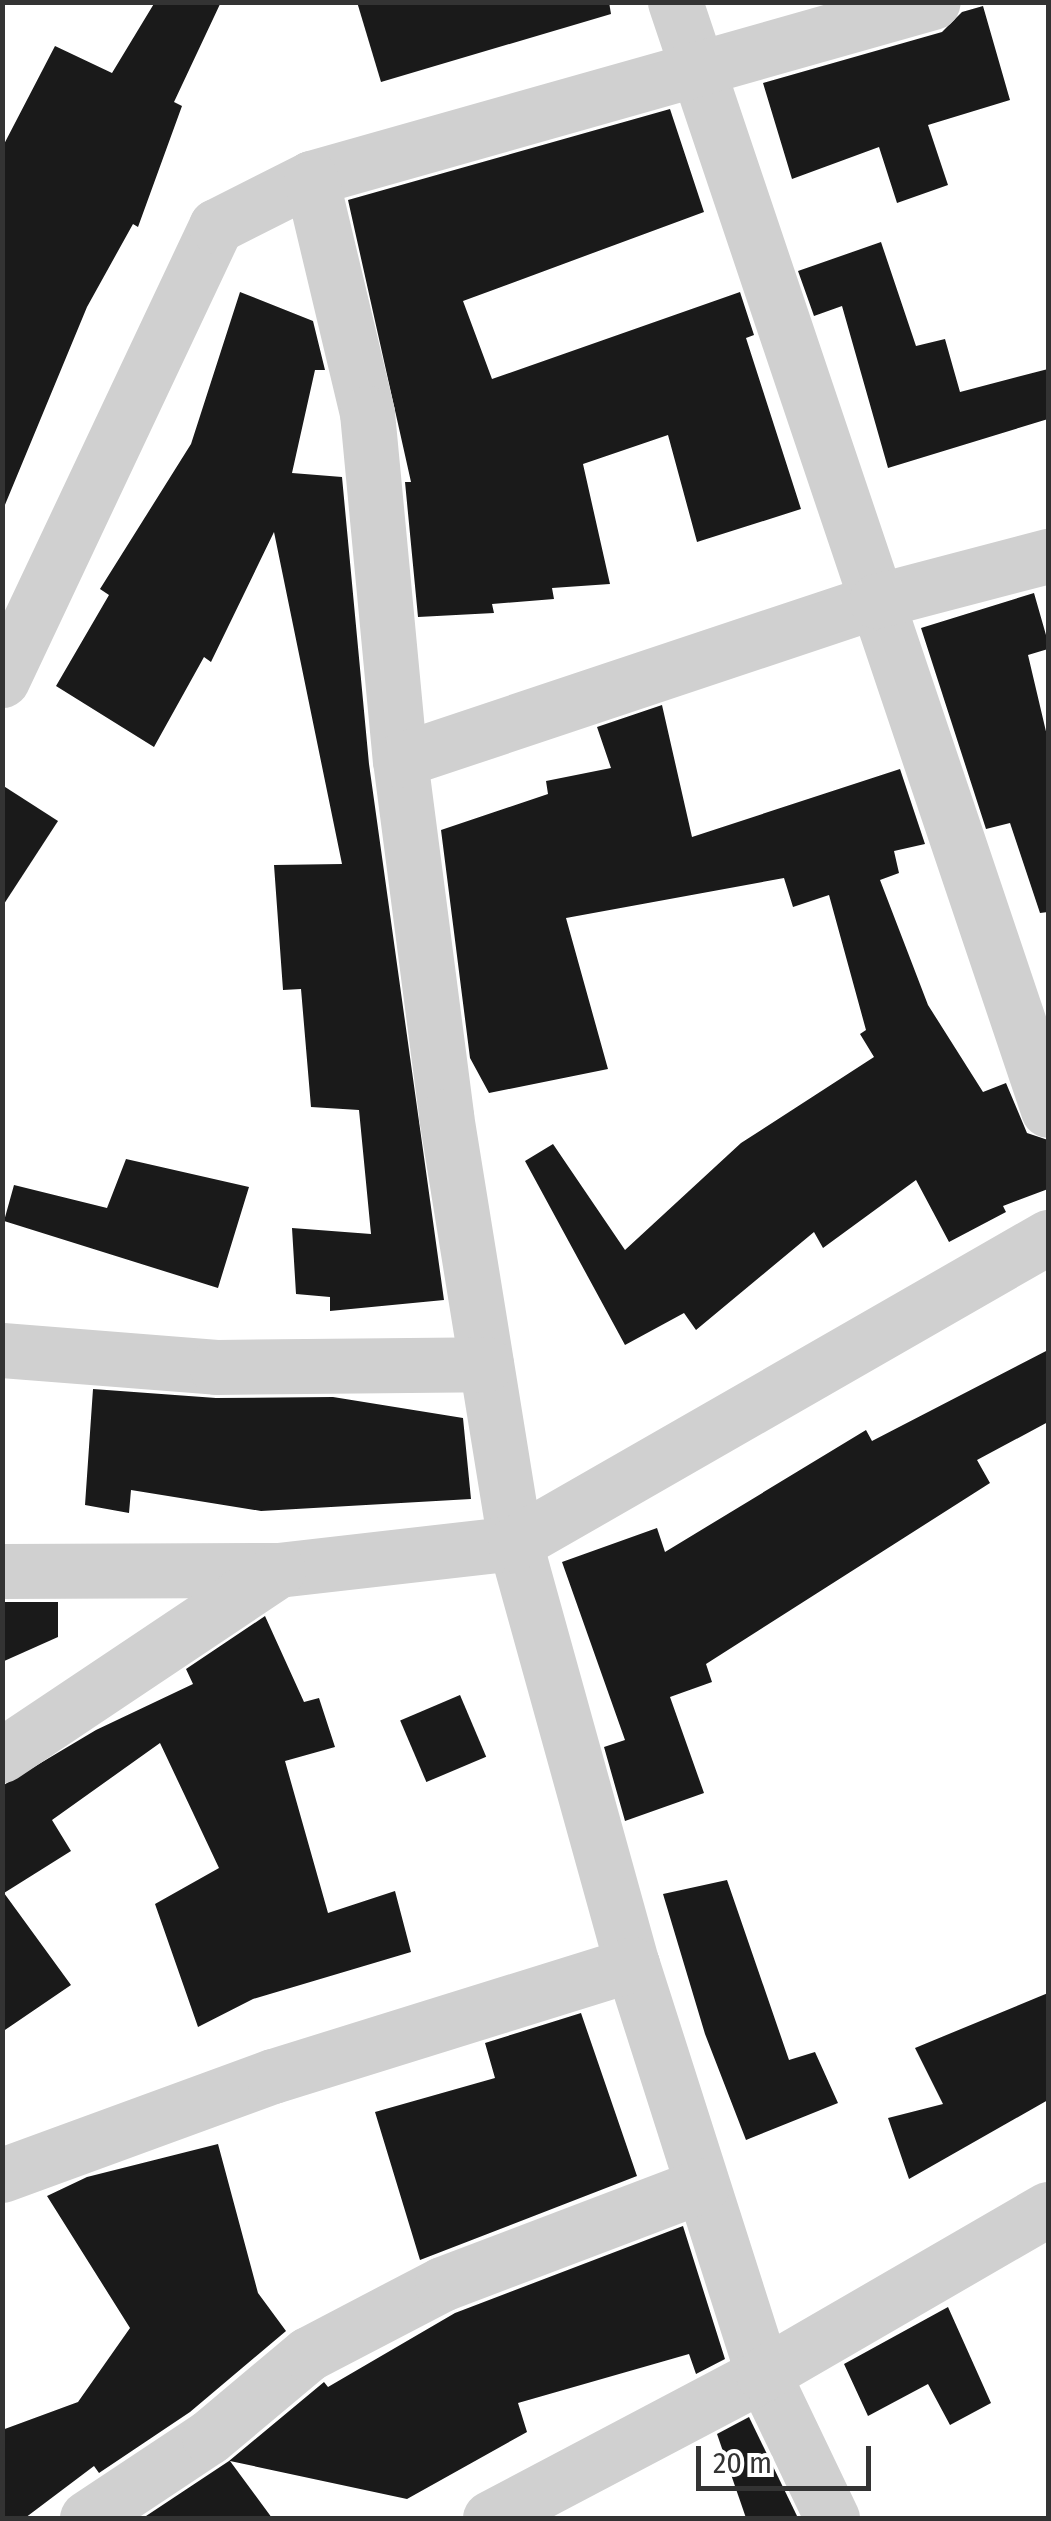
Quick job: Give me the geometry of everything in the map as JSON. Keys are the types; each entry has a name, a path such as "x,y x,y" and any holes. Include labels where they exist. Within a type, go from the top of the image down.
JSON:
{"street":[{"path":"675,2 1048,1110"},
{"path":"2,680 216,226 311,178 699,72 933,2"},
{"path":"311,178 368,413 400,760 446,1116 515,1543 632,1964 763,2374 832,2518"},
{"path":"400,760 876,601 1048,556"},
{"path":"2,1571 278,1570 515,1543 1048,1237"},
{"path":"2,1350 216,1367 486,1364"},
{"path":"2,1755 278,1570"},
{"path":"2,2175 273,2076 632,1964"},
{"path":"87,2518 209,2437 308,2354 442,2284 702,2185"},
{"path":"490,2518 763,2374 1048,2210"}],"building":[{"path":"155,2 221,2 174,102 182,106 138,227 133,224 87,307 2,512 2,148 55,46 112,73"},
{"path":"357,2 609,2 611,14 381,82"},
{"path":"983,6 1010,100 928,125 948,185 897,203 879,147 792,179 763,83 942,32 962,12"},
{"path":"670,109 704,212 463,301 492,379 740,292 754,335 746,338 801,509 697,542 668,435 583,464 610,584 552,588 554,599 492,604 494,613 418,617 405,482 411,482 348,200"},
{"path":"881,242 916,346 945,339 960,392 1048,369 1048,419 888,468 842,306 814,316 798,271"},
{"path":"240,292 313,321 325,370 315,370 292,473 342,477 369,764 444,1300 330,1311 330,1297 296,1294 292,1228 371,1234 359,1110 311,1107 301,989 283,990 274,865 342,864 274,532 211,662 204,657 154,747 56,686 109,595 100,589 191,444"},
{"path":"1034,593 1048,642 1048,649 1028,655 1048,740 1048,912 1040,913 1010,823 986,829 921,628"},
{"path":"662,705 692,837 900,769 925,844 894,851 899,873 880,880 928,1005 983,1092 1006,1083 1027,1133 1048,1140 1048,1189 1003,1206 1006,1212 949,1242 916,1180 823,1248 814,1232 696,1330 684,1313 625,1345 525,1161 553,1144 625,1250 741,1143 874,1057 860,1034 866,1030 829,895 793,907 784,878 566,918 608,1069 489,1093 470,1058 441,830 548,794 546,781 611,768 597,727"},
{"path":"2,785 58,821 2,907"},
{"path":"126,1159 249,1187 218,1288 4,1221 14,1185 107,1208"},
{"path":"1048,1350 1048,1422 977,1460 990,1483 706,1664 712,1682 670,1697 704,1793 625,1821 604,1747 625,1740 562,1562 657,1528 665,1552 866,1430 872,1441"},
{"path":"93,1389 216,1398 333,1397 463,1418 471,1499 261,1511 131,1490 129,1513 85,1505"},
{"path":"2,1602 58,1602 58,1637 2,1662"},
{"path":"265,1616 304,1702 319,1698 335,1747 285,1761 328,1913 395,1891 411,1952 253,1999 198,2027 155,1904 219,1868 160,1743 52,1820 71,1851 4,1893 71,1985 2,2032 2,1786 96,1730 193,1684 186,1669"},
{"path":"460,1695 486,1757 426,1782 400,1720"},
{"path":"727,1880 789,2060 815,2052 838,2103 746,2140 705,2034 663,1894"},
{"path":"1048,1993 1048,2100 909,2179 888,2118 943,2104 915,2048"},
{"path":"581,2013 637,2176 420,2260 375,2112 495,2078 485,2043"},
{"path":"218,2144 258,2293 286,2331 190,2412 99,2473 94,2466 25,2518 2,2518 2,2430 78,2402 130,2328 47,2196 87,2177"},
{"path":"683,2226 725,2359 696,2374 689,2354 518,2403 527,2432 407,2499 230,2461 272,2518 143,2518 229,2461 324,2382 328,2387 455,2313"},
{"path":"948,2307 991,2403 950,2425 928,2384 868,2416 844,2364"},
{"path":"749,2417 798,2518 746,2518 717,2434"}]}
